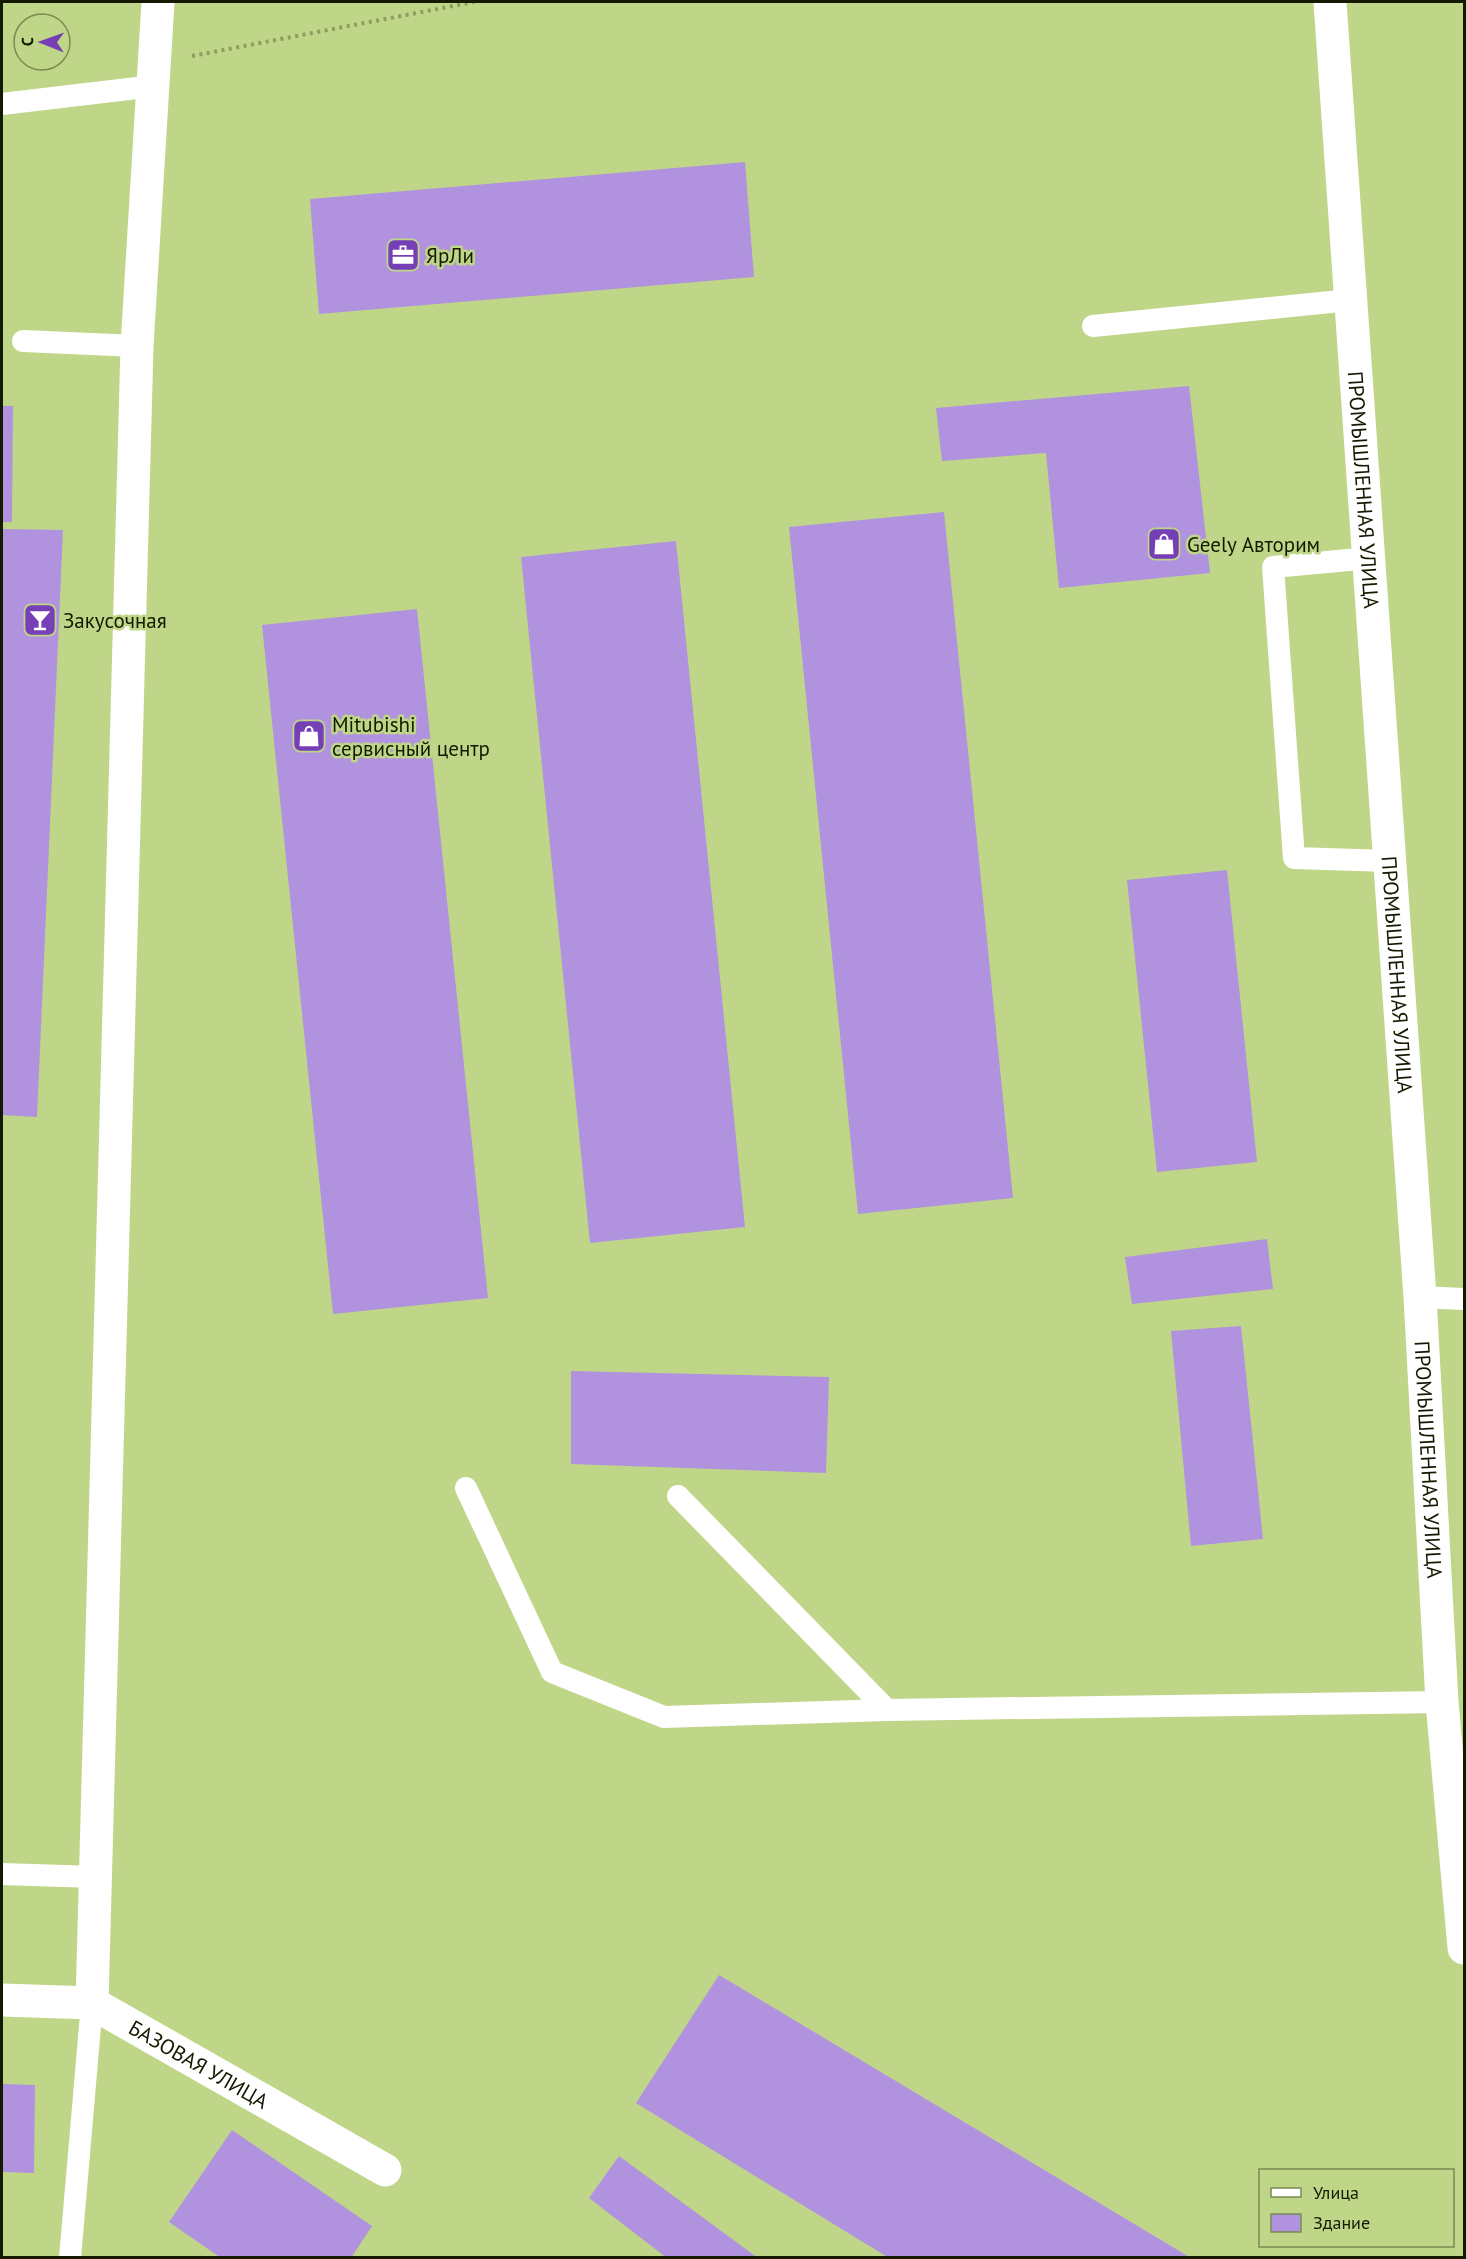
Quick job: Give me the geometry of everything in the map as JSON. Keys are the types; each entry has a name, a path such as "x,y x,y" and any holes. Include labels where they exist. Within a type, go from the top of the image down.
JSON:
{"street":[{"path":"92,2003 137,346 158,2"},
{"name":"ПРОМЫШЛЕННАЯ УЛИЦА","path":"1330,2 1420,1297 1442,1702 1463,1913 1464,1948"},
{"name":"БАЗОВАЯ УЛИЦА","path":"2,2000 92,2003 385,2170"}],"lane":[{"path":"2,104 154,75"},
{"path":"1093,326 1350,300"},
{"path":"23,341 137,346"},
{"path":"1370,558 1274,567 1294,858 1389,861"},
{"path":"1420,1297 1464,1299"},
{"path":"466,1488 552,1672 663,1717 887,1710 1442,1702"},
{"path":"678,1496 887,1710"},
{"path":"2,1874 95,1877"},
{"path":"70,2258 92,2003"}],"path":[{"path":"154,75 474,2"}],"building":[{"path":"745,162 754,277 319,314 310,199"},
{"path":"1189,386 1210,573 1059,588 1046,453 942,461 936,408"},
{"path":"2,406 13,406 12,522 2,522"},
{"path":"944,512 1013,1198 858,1214 789,527"},
{"path":"2,529 63,530 37,1117 2,1115"},
{"path":"676,541 745,1227 590,1243 521,557"},
{"path":"417,609 488,1298 333,1314 262,625"},
{"path":"1227,870 1257,1162 1157,1172 1127,880"},
{"path":"1267,1239 1273,1289 1132,1304 1125,1257"},
{"path":"1241,1326 1263,1539 1191,1546 1171,1331"},
{"path":"571,1371 829,1377 826,1473 571,1464"},
{"path":"719,1975 1191,2258 889,2258 636,2103"},
{"path":"2,2084 35,2085 34,2173 2,2172"},
{"path":"232,2130 372,2226 351,2258 221,2258 169,2222"},
{"path":"619,2156 758,2258 667,2258 589,2198"}],"place":[{"name":"ЯрЛи","path":"403,255"},
{"name":"Geely Авторим","path":"1164,544"},
{"name":"Закусочная","path":"40,620"},
{"name":"Mitubishi сервисный центр","path":"309,736"}]}
